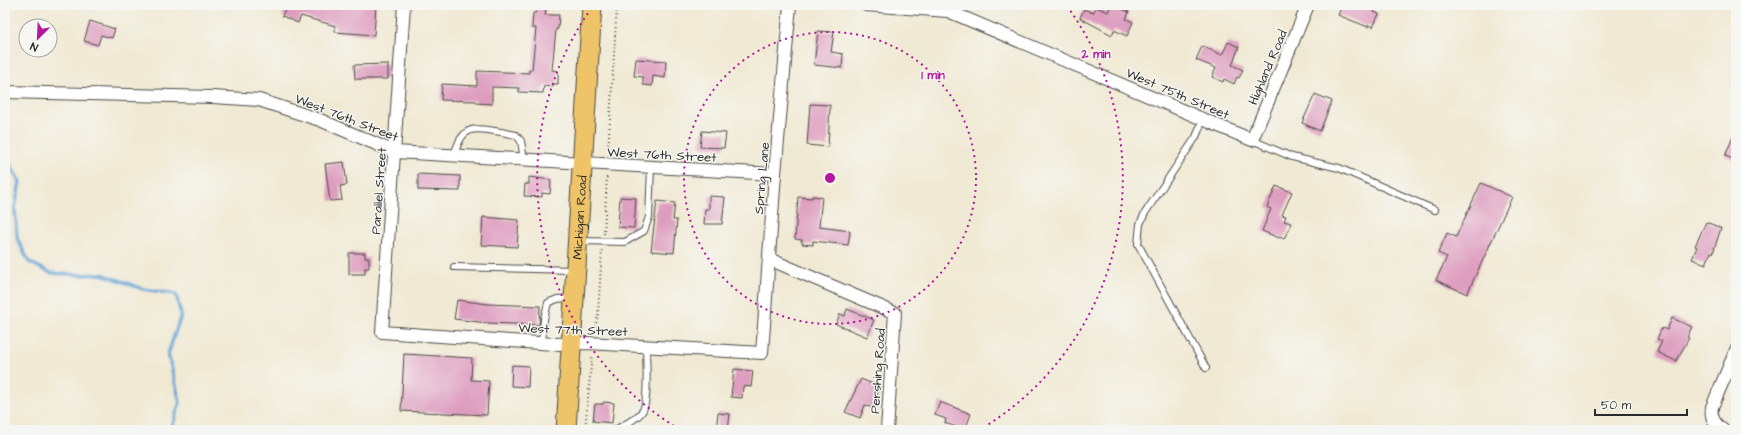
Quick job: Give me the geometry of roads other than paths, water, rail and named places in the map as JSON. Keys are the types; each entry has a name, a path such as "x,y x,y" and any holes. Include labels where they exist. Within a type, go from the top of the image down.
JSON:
{"main road":[{"name":"Michigan Road","path":"566,430 592,5"}],"street":[{"name":"Parallel Street","path":"382,332 404,5"},
{"name":"Spring Lane","path":"762,353 775,174 790,5"},
{"name":"West 75th Street","path":"866,5 948,8 1252,140"},
{"name":"Highland Road","path":"1252,140 1308,5"},
{"name":"West 76th Street","path":"5,92 213,97 259,100 320,120 395,152 775,174"},
{"name":"Pershing Road","path":"769,259 895,313 887,430"},
{"name":"West 77th Street","path":"382,332 542,343 646,346 762,353"},
{"path":"1723,430 1715,424 1713,420 1712,407 1736,350"}],"lane":[{"path":"1203,119 1196,137 1140,224 1138,244 1206,368"},
{"path":"454,155 462,137 471,130 494,131 516,135 521,141 524,160"},
{"path":"1252,140 1292,157 1339,168 1435,210"},
{"path":"578,241 624,242 644,231 649,217 651,167"},
{"path":"454,267 576,270"},
{"path":"542,343 544,319 548,303 557,299 574,298"},
{"path":"615,430 632,420 643,411 645,401 646,346"}],"waterway":[{"path":"5,159 8,161 20,182 15,208 17,238 29,262 51,273 81,275 102,274 143,289 176,294 181,315 168,354 180,402 171,430"}]}
